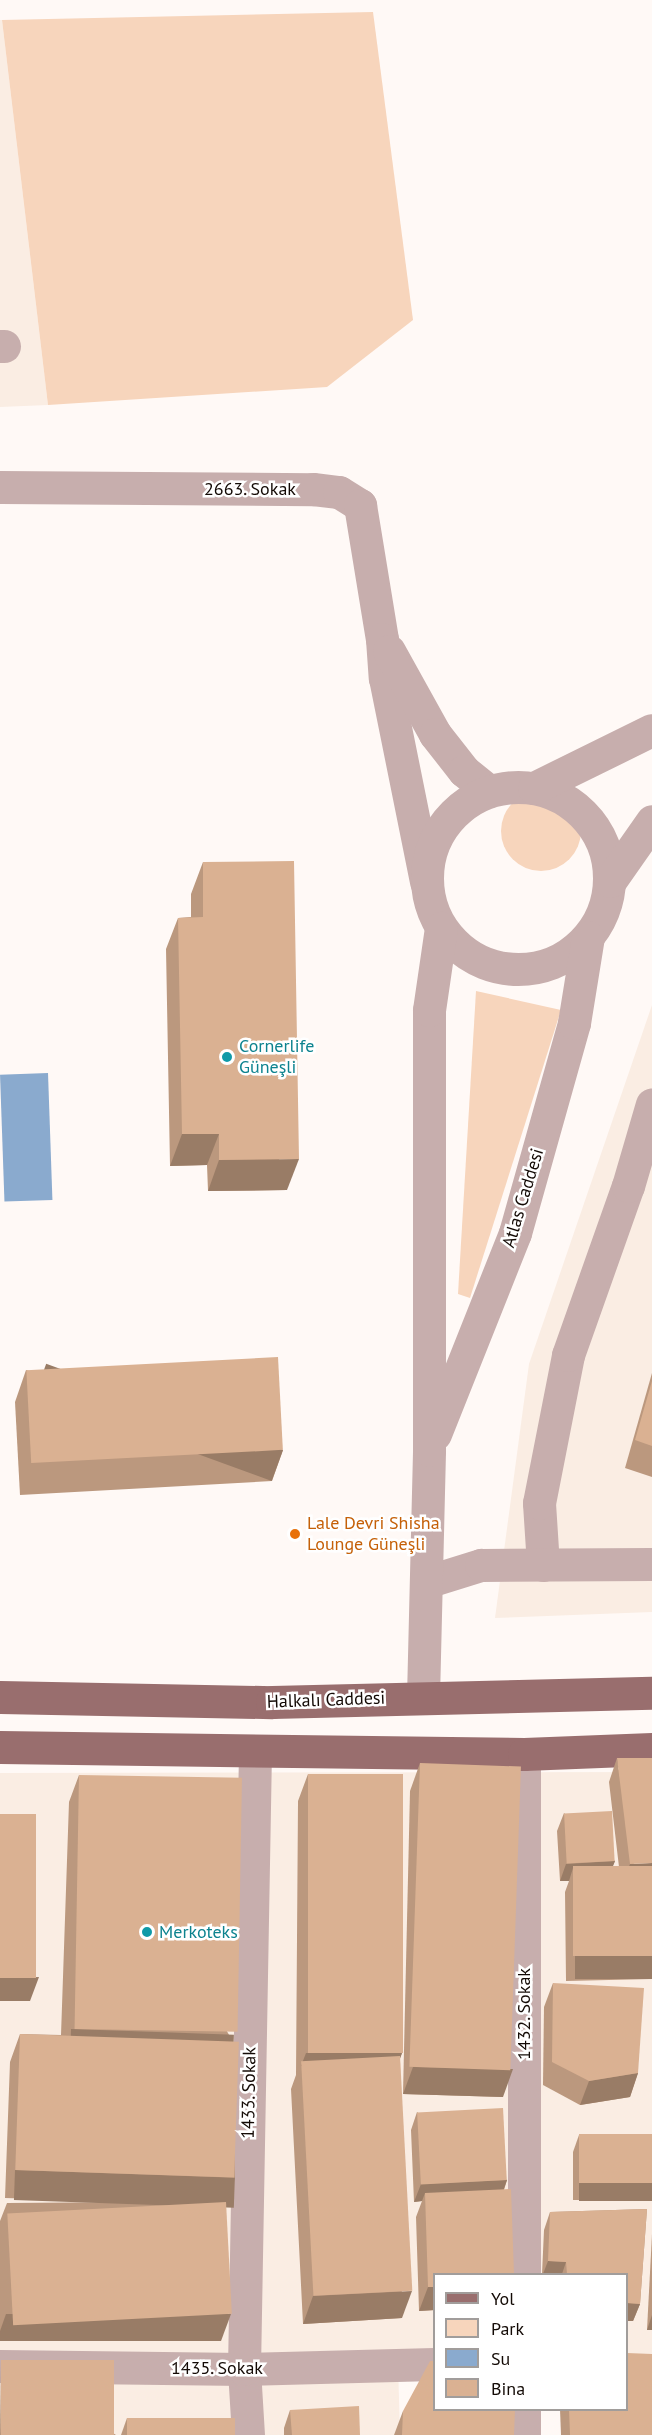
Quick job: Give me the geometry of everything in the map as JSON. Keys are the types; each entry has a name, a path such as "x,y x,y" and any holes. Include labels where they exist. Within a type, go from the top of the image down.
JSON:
{"main road":[{"name":"Halkalı Caddesi","path":"0,1697 272,1702 652,1693"},
{"path":"0,1747 524,1754 652,1749"}],"street":[{"name":"2663. Sokak","path":"0,487 313,489 339,492 360,505 382,639"},
{"path":"382,639 435,734 464,771 489,791"},
{"path":"382,639 385,678 430,906 441,928 460,949 484,963 512,969 540,967 567,956 588,937 604,911 610,881 604,847 597,831 581,811 559,796 534,788 512,787 489,791 463,804 442,826 430,853 426,882"},
{"path":"534,788 652,729"},
{"path":"610,881 652,821"},
{"name":"Atlas Caddesi","path":"423,1697 429,1450 429,1010 441,928"},
{"name":"Atlas Caddesi","path":"429,1450 515,1233 574,1023 588,937"},
{"path":"543,1565 539,1503 568,1355 628,1186 652,1104"},
{"path":"426,1582 481,1565 652,1564"},
{"name":"1433. Sokak","path":"248,2435 244,2369 255,1751"},
{"name":"1432. Sokak","path":"524,1754 524,2273"},
{"name":"1435. Sokak","path":"0,2366 244,2369 433,2364"},
{"path":"524,2411 524,2435"}],"shaded area":[{"path":"0,20 2,20 48,405 0,407"},
{"path":"652,1005 652,1612 495,1618 529,1364"},
{"path":"652,1772 652,2362 628,2362 628,2273 433,2273 433,2363 398,2363 400,2435 0,2435 0,1773"}],"green space":[{"path":"373,12 413,320 327,387 48,405 2,20"},
{"path":"541,791 556,794 569,803 578,816 581,831 578,846 569,859 556,868 541,871 526,868 513,859 504,846 501,831 504,816 513,803 526,794"},
{"path":"476,991 561,1010 470,1298 458,1294"}],"water":[{"path":"48,1073 52,1200 4,1202 0,1075"}],"building":[{"name":"Cornerlife Güneşli","path":"294,861 299,1159 219,1160 219,1134 182,1134 178,918 203,917 203,862"},
{"path":"278,1357 283,1450 31,1463 26,1370"},
{"path":"652,1381 652,1446 635,1440"},
{"path":"617,1758 652,1758 652,1863 630,1864"},
{"path":"420,1763 521,1767 510,2070 409,2067"},
{"path":"308,1774 403,1774 403,2053 308,2053"},
{"name":"Merkoteks","path":"79,1775 242,1778 238,2032 75,2029"},
{"path":"612,1811 615,1861 567,1863 564,1814"},
{"path":"0,1814 36,1814 36,1978 0,1978"},
{"path":"573,1866 652,1866 652,1956 573,1956"},
{"path":"553,1983 644,1988 638,2073 589,2081 552,2062"},
{"path":"20,2034 239,2042 234,2178 15,2170"},
{"path":"400,2056 412,2291 313,2296 301,2061"},
{"path":"503,2108 507,2180 421,2184 417,2113"},
{"path":"579,2134 652,2134 652,2183 579,2183"},
{"path":"511,2189 514,2273 433,2273 433,2287 428,2287 425,2193"},
{"path":"226,2202 232,2314 13,2325 7,2213"},
{"path":"647,2209 640,2304 628,2303 628,2273 567,2273 566,2262 548,2261 550,2212"},
{"path":"628,2353 652,2354 652,2435 570,2435 569,2411 628,2411"},
{"path":"1,2360 114,2360 114,2435 1,2435"},
{"path":"430,2361 433,2361 433,2411 515,2411 514,2435 402,2435 403,2411"},
{"path":"359,2406 360,2435 292,2435 290,2410"},
{"path":"127,2418 235,2418 235,2435 127,2435"}],"place":[{"name":"Cornerlife Güneşli","path":"227,1057"},
{"name":"Lale Devri Shisha Lounge Güneşli","path":"295,1534"},
{"name":"Merkoteks","path":"147,1932"}]}
